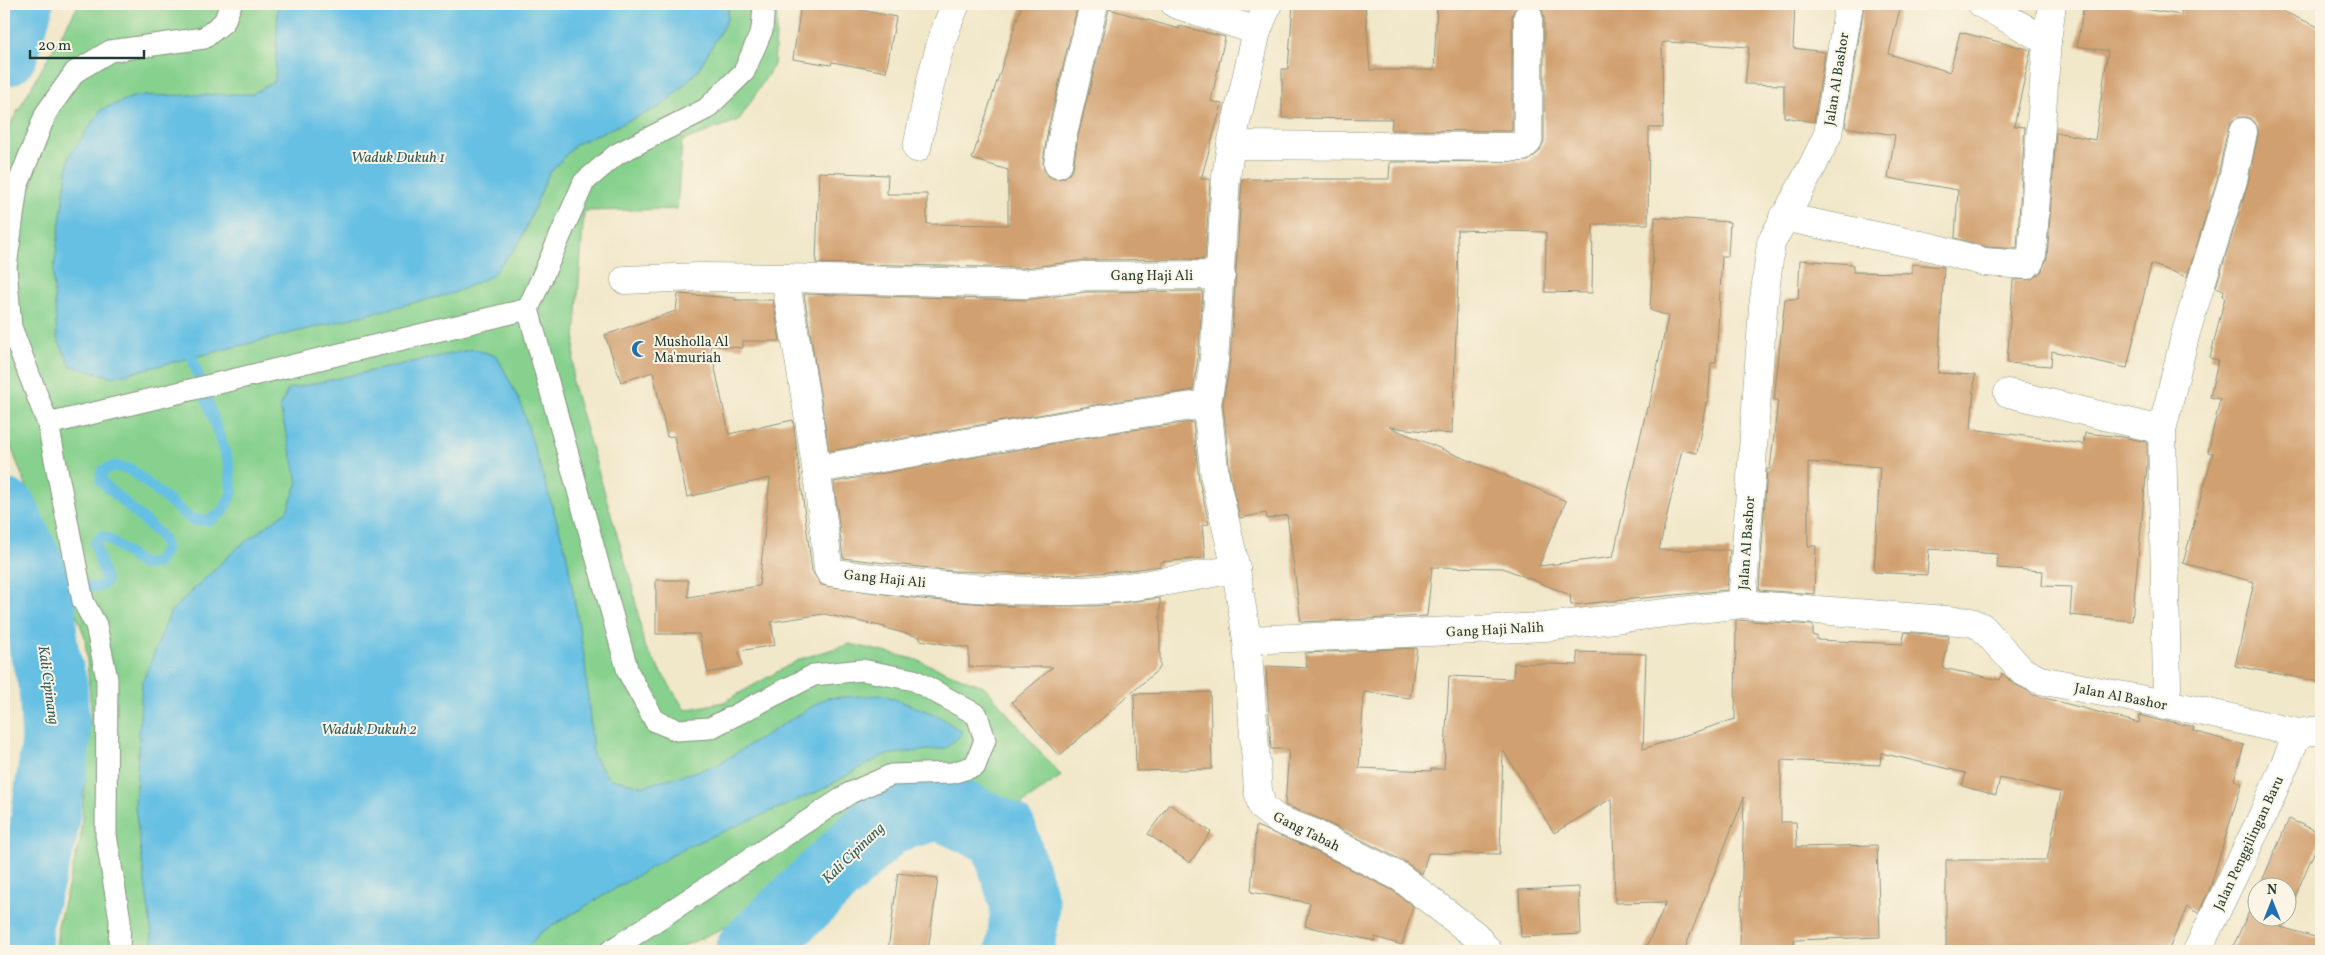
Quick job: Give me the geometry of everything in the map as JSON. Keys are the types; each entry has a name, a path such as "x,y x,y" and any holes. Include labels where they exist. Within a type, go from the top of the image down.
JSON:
{"street":[{"path":"917,148 929,90 942,41 956,4"},
{"path":"1058,164 1063,133 1094,4"},
{"path":"1176,4 1257,31"},
{"path":"1247,640 1236,569 1216,478 1207,404 1214,360 1226,177 1231,145 1257,31 1268,4"},
{"name":"Jalan Al Bashor","path":"1849,4 1828,134 1771,243 1762,308 1742,604 1971,622 1982,627 2022,671 2040,680 2164,706 2191,709 2310,732"},
{"path":"1982,4 2047,41"},
{"path":"1783,217 1931,247 1984,262 2026,265 2030,261 2032,254 2047,41 2052,4"},
{"path":"1231,145 1522,147 1528,141 1528,17"},
{"path":"2164,706 2167,687 2162,430 2186,332 2233,180 2243,132"},
{"name":"Gang Haji Ali","path":"625,280 785,278 1025,284 1085,276 1220,275"},
{"name":"Gang Haji Ali","path":"785,278 817,469 828,569 830,572 960,587 1074,591 1124,587 1236,569"},
{"path":"2008,393 2162,430"},
{"path":"817,469 1122,416 1207,404"},
{"name":"Gang Haji Nalih","path":"1247,640 1545,627 1742,604"},
{"name":"Gang Tabah","path":"1247,640 1258,790 1262,807 1277,818 1312,832 1400,877 1475,935 1488,951"},
{"name":"Jalan Penggilingan Baru","path":"2197,951 2262,817 2310,732"}],"lane":[{"path":"119,951 120,920 106,835 108,679 96,625 84,601 48,424 12,327 6,267 16,187 46,113 75,72 110,51 204,38 224,22 231,4"},
{"path":"610,951 850,793 891,775 952,773 975,766 985,740 977,715 914,680 862,670 814,675 710,728 677,730 655,721 628,672 528,309 584,182 617,154 706,109 744,72 762,30 764,4"},
{"path":"48,424 528,309"}],"green space":[{"path":"79,4 778,4 774,65 739,120 682,141 677,209 584,211 572,382 633,589 644,645 685,710 724,702 800,659 850,644 914,659 985,687 1061,776 1007,815 966,785 927,779 897,783 878,798 814,862 750,916 673,951 56,951 58,925 80,840 91,708 85,637 4,429 4,144 12,121"}],"water":[{"name":"Waduk Dukuh 1","path":"278,4 729,4 727,20 697,72 662,106 576,144 548,175 520,242 491,276 454,293 113,377 71,366 57,338 53,276 69,156 101,110 135,96 252,94 275,81"},
{"name":"Waduk Dukuh 2","path":"473,349 497,356 521,404 566,551 585,662 593,755 608,778 643,786 715,766 826,698 884,695 939,716 963,733 946,748 884,755 819,791 684,848 540,933 525,951 154,951 135,806 142,683 171,611 237,548 287,511 298,482 280,408 288,389"}],"building":[{"path":"801,4 840,6 896,17 886,72 832,62 831,65 793,59"},
{"path":"1022,4 1078,4 1048,129 1043,162 1044,170 1055,179 1064,178 1073,167 1078,136 1109,9 1179,29 1180,26 1225,37 1211,101 1222,104 1201,179 1210,179 1205,259 1085,260 1024,268 816,263 819,172 888,175 887,194 927,194 927,224 1008,225 1008,170 972,159"},
{"path":"1293,4 1365,4 1370,70 1434,70 1437,4 1520,4 1514,10 1512,17 1512,131 1391,130 1392,119 1282,118 1282,69 1288,69"},
{"path":"1536,4 1795,4 1793,48 1825,52 1814,122 1784,117 1784,85 1745,84 1749,47 1662,43 1663,128 1649,128 1648,224 1593,224 1592,293 1545,292 1546,232 1457,230 1458,280 1452,434 1389,427 1566,501 1539,566 1613,557 1647,407 1649,407 1668,316 1650,310 1655,217 1730,222 1728,256 1722,256 1716,363 1711,363 1708,402 1706,402 1697,453 1682,450 1659,550 1730,550 1727,590 1571,605 1570,595 1503,568 1432,567 1427,616 1301,622 1287,515 1267,519 1266,513 1240,518 1230,475 1223,404 1230,361 1242,179 1389,179 1390,162 1528,161 1539,152 1544,141 1544,17 1542,10"},
{"path":"1864,4 1901,4 1889,54 1950,72 1960,32 2031,50 2014,126 2025,127 2017,249 1987,247 1955,238 1958,190 1888,178 1895,135 1845,127"},
{"path":"2084,4 2113,4 2181,15 2182,4 2266,4 2321,28 2321,682 2235,666 2254,582 2183,563 2213,453 2208,452 2220,399 2210,397 2218,360 2210,358 2225,297 2223,296 2224,290 2216,287 2248,183 2258,135 2258,128 2254,121 2247,117 2239,117 2232,121 2228,128 2218,176 2187,277 2151,264 2127,368 2052,351 2051,366 2007,363 2013,280 2032,279 2041,272 2047,258 2056,132 2095,140 2108,51 2077,46"},
{"path":"1800,260 1853,264 1853,272 1912,273 1912,264 1944,267 1938,373 1975,375 1971,429 2084,444 2085,433 2123,437 2147,442 2147,466 2132,621 2070,615 2072,587 2042,586 2043,571 1997,568 1998,554 1929,549 1927,575 1874,572 1880,467 1808,462 1808,546 1816,546 1814,594 1759,590 1767,469 1770,469 1778,400 1774,400 1785,299 1798,299"},
{"path":"1203,291 1198,358 1193,390 829,451 804,294 1025,300 1086,292"},
{"path":"678,294 735,298 735,300 773,300 780,341 743,341 743,348 710,345 729,434 793,420 812,571 821,585 920,599 1012,606 1095,606 1160,598 1160,668 1059,756 1012,702 1053,667 969,667 969,648 920,640 920,637 885,627 824,614 771,622 775,645 739,651 742,666 708,673 699,634 656,634 656,580 688,580 688,597 759,586 770,478 687,497 674,436 667,437 653,372 621,382 605,335 676,311"},
{"path":"1193,422 1199,480 1209,524 1202,525 1205,558 1160,562 1160,566 1133,570 1074,575 953,571 843,558 834,482 1124,431"},
{"path":"1736,620 1813,625 1813,636 1817,636 1817,640 1902,644 1905,632 1949,636 1943,668 2000,680 2002,673 2011,682 2030,694 2139,723 2140,715 2161,721 2169,721 2194,727 2193,731 2244,745 2234,780 2242,783 2209,891 2198,913 2187,907 2168,951 1946,951 1946,860 2047,860 2061,792 2000,778 1996,795 1962,786 1966,773 1881,753 1880,765 1781,760 1781,822 1796,822 1797,847 1877,845 1880,937 1794,940 1794,949 1740,949 1744,797 1684,951 1645,951 1666,902 1615,903 1612,798 1554,833 1503,750 1500,854 1428,853 1422,874 1407,863 1318,818 1285,805 1289,749 1271,749 1266,666 1307,668 1305,653 1417,648 1410,698 1364,692 1359,768 1431,771 1431,769 1444,769 1449,676 1513,679 1514,663 1578,665 1577,652 1646,654 1643,749 1735,719"},
{"path":"1210,692 1212,769 1136,771 1134,694"},
{"path":"1169,804 1211,832 1190,863 1148,834"},
{"path":"2289,819 2321,833 2298,890 2298,878 2263,878"},
{"path":"1256,826 1305,846 1392,890 1413,906 1402,945 1375,937 1375,941 1305,926 1310,903 1251,892"},
{"path":"898,873 938,878 928,951 888,951"},
{"path":"1579,887 1581,934 1521,937 1519,890"},
{"path":"2248,914 2248,928 2284,928 2321,939 2321,951 2231,951"}],"waterway":[{"name":"Kali Cipinang","path":"4,52 19,4"},
{"path":"41,591 101,586 106,581 95,544 101,536 109,539 143,565 157,563 166,548 162,537 101,481 102,471 114,466 130,469 192,520 210,520 223,512 232,493 229,464 192,358"},
{"name":"Kali Cipinang","path":"4,513 41,591 43,646 53,685 56,742 42,839 19,916 17,951"},
{"name":"Kali Cipinang","path":"750,951 887,820 939,805 1003,834 1025,906 1020,951"}],"place":[{"name":"Musholla Al Ma'muriah","path":"640,349"}]}
